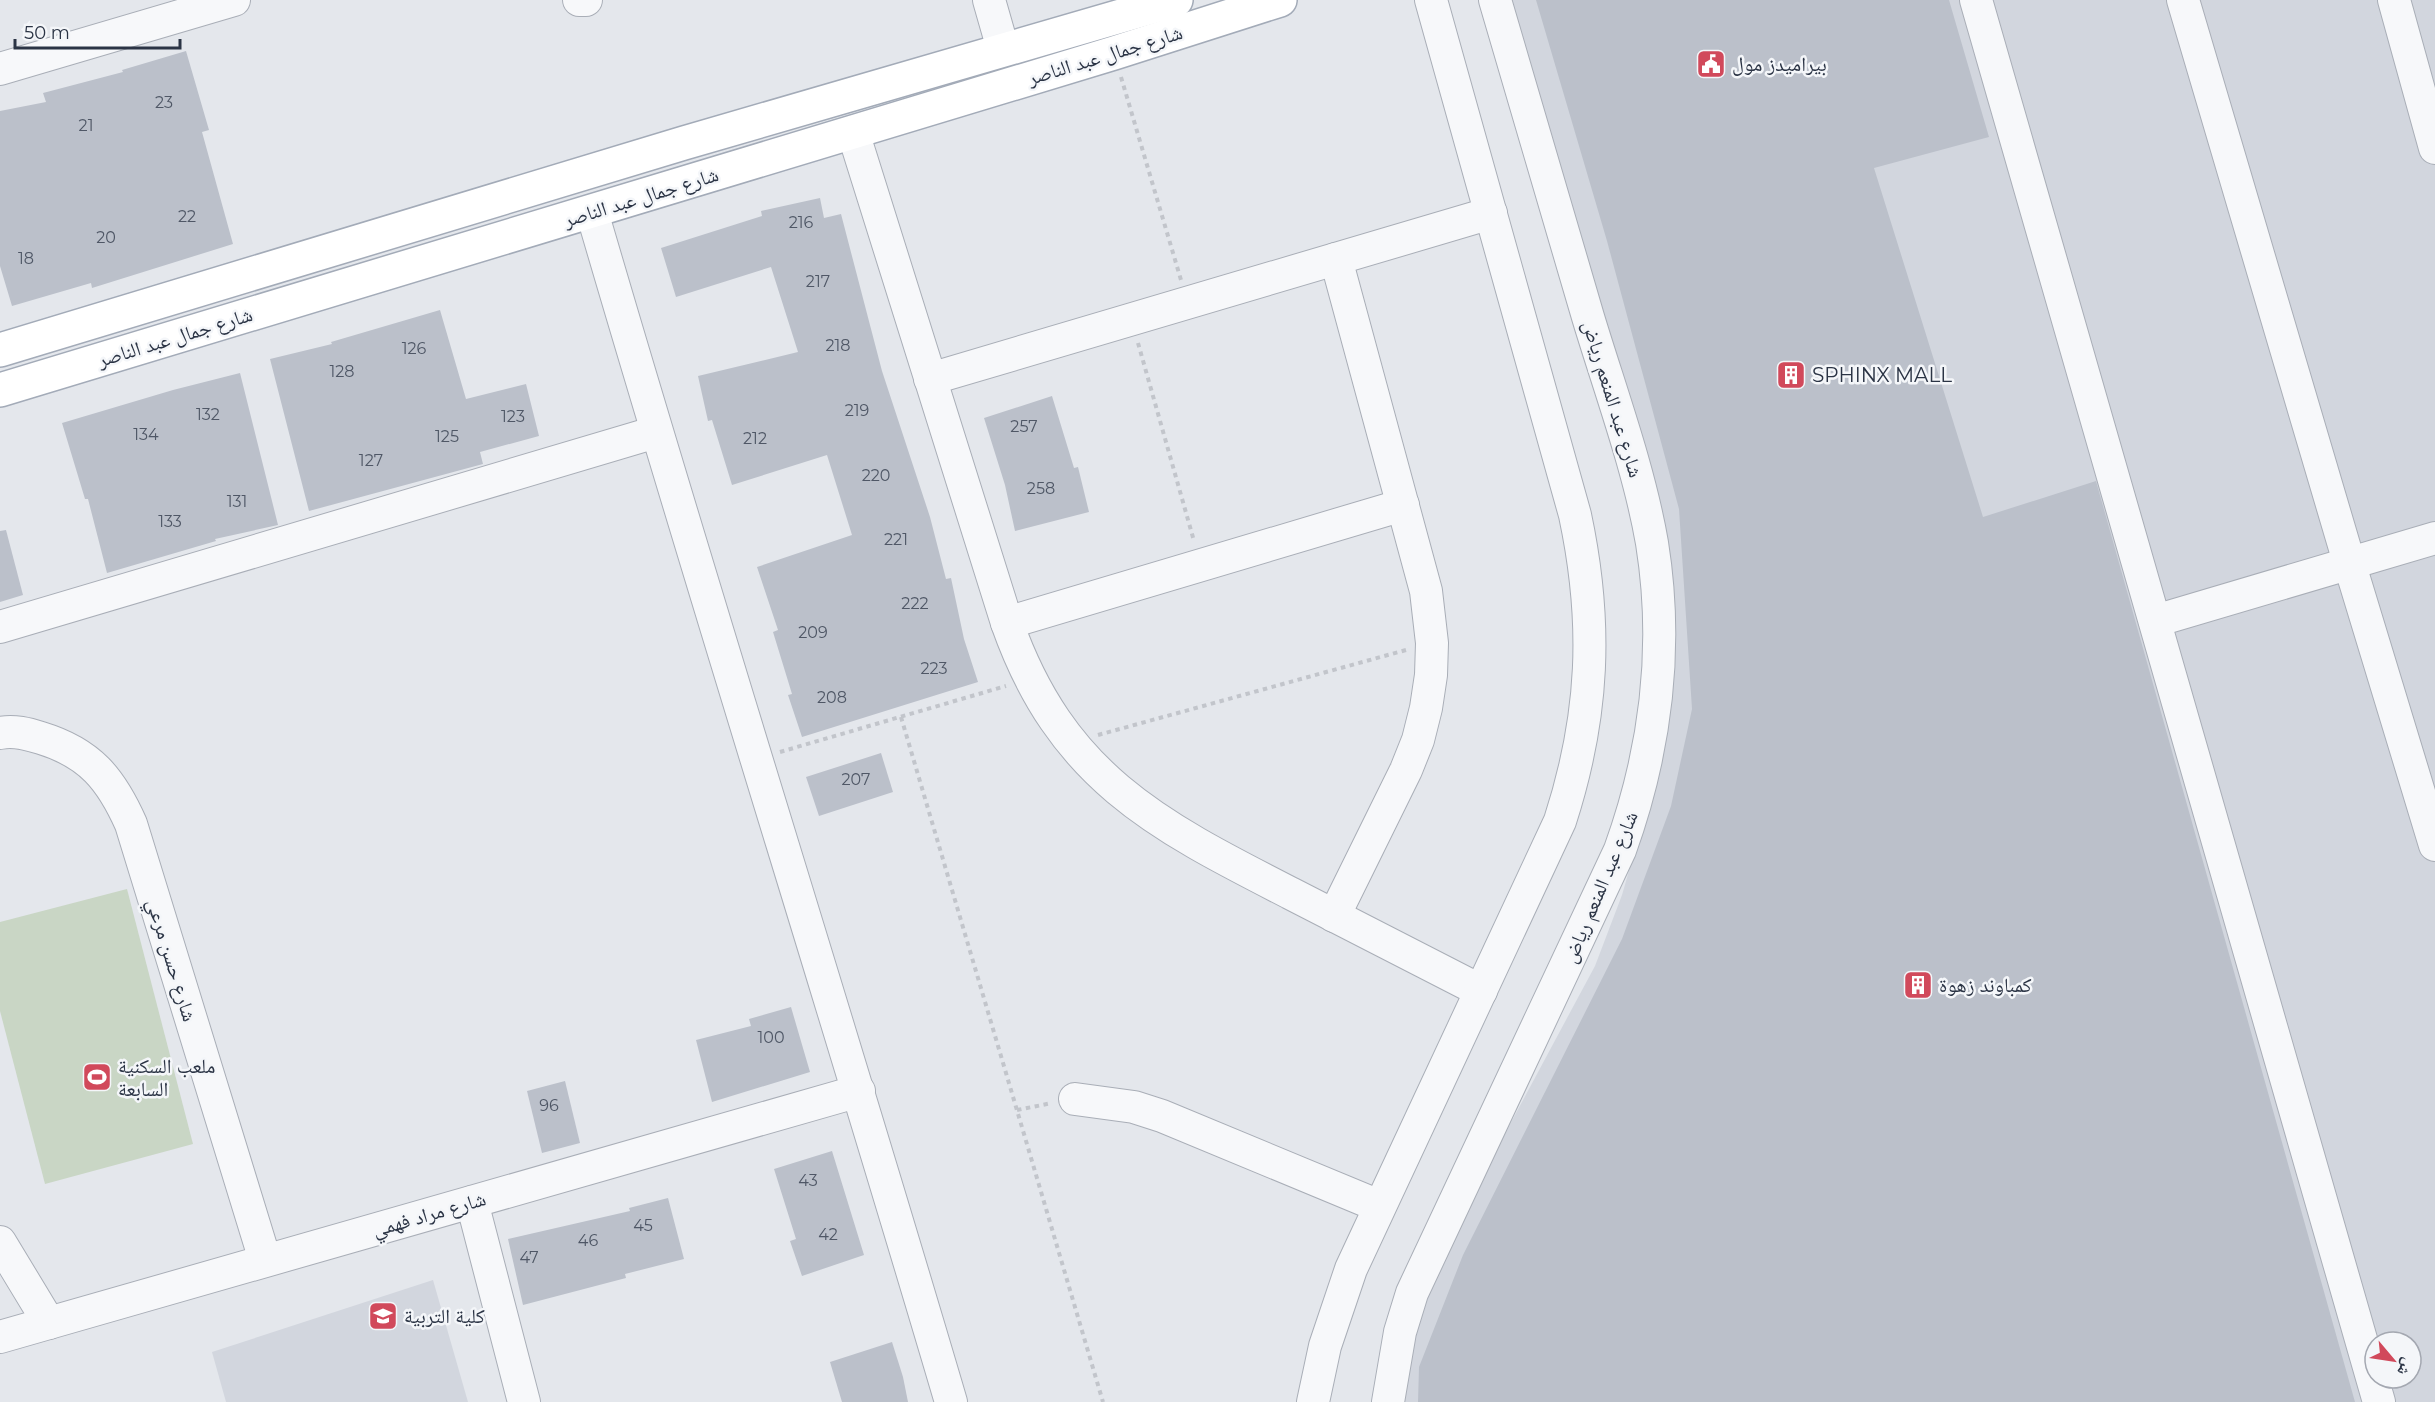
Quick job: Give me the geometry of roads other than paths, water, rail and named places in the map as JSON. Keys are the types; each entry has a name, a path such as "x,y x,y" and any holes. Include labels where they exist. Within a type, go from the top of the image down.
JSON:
{"main road":[{"name":"شارع جمال عبد الناصر","path":"0,350 684,143 1176,0"},
{"name":"شارع جمال عبد الناصر","path":"0,390 1114,53 1280,0"}],"street":[{"path":"0,69 234,0"},
{"path":"579,0 586,0"},
{"path":"989,0 1003,50"},
{"path":"1313,1402 1336,1307 1379,1206 1560,821 1581,746 1591,669 1589,591 1575,515 1431,0"},
{"name":"شارع عبد المنعم رياض","path":"1388,1402 1400,1332 1412,1293 1620,850 1647,764 1655,720 1659,676 1658,586 1642,498 1495,0"},
{"path":"1976,0 2379,1402"},
{"path":"2183,0 2435,845"},
{"path":"2394,0 2435,148"},
{"path":"853,132 1007,623 1030,679 1048,712 1096,770 1124,796 1186,839 1481,991"},
{"path":"592,212 656,432 859,1091 951,1402"},
{"path":"930,379 1491,213"},
{"path":"1334,916 1406,770 1418,740 1428,697 1432,643 1426,591 1336,259"},
{"path":"0,627 656,432"},
{"path":"1007,623 1403,505"},
{"path":"2155,621 2435,538"},
{"name":"شارع حسن مرعي","path":"0,733 24,733 62,745 98,769 122,803 131,824 265,1260"},
{"name":"شارع مراد فهمي","path":"0,1337 859,1091"},
{"path":"1075,1099 1104,1102 1162,1116 1379,1206"},
{"path":"472,1202 524,1402"},
{"path":"0,1242 49,1323"}],"place":[{"name":"بيراميدز مول","path":"1711,64"},
{"name":"SPHINX MALL","path":"1791,375"},
{"name":"كمباوند زهوة","path":"1918,985"},
{"name":"ملعب السكنية السابعة","path":"97,1077"},
{"name":"كلية التربية","path":"383,1316"}]}
